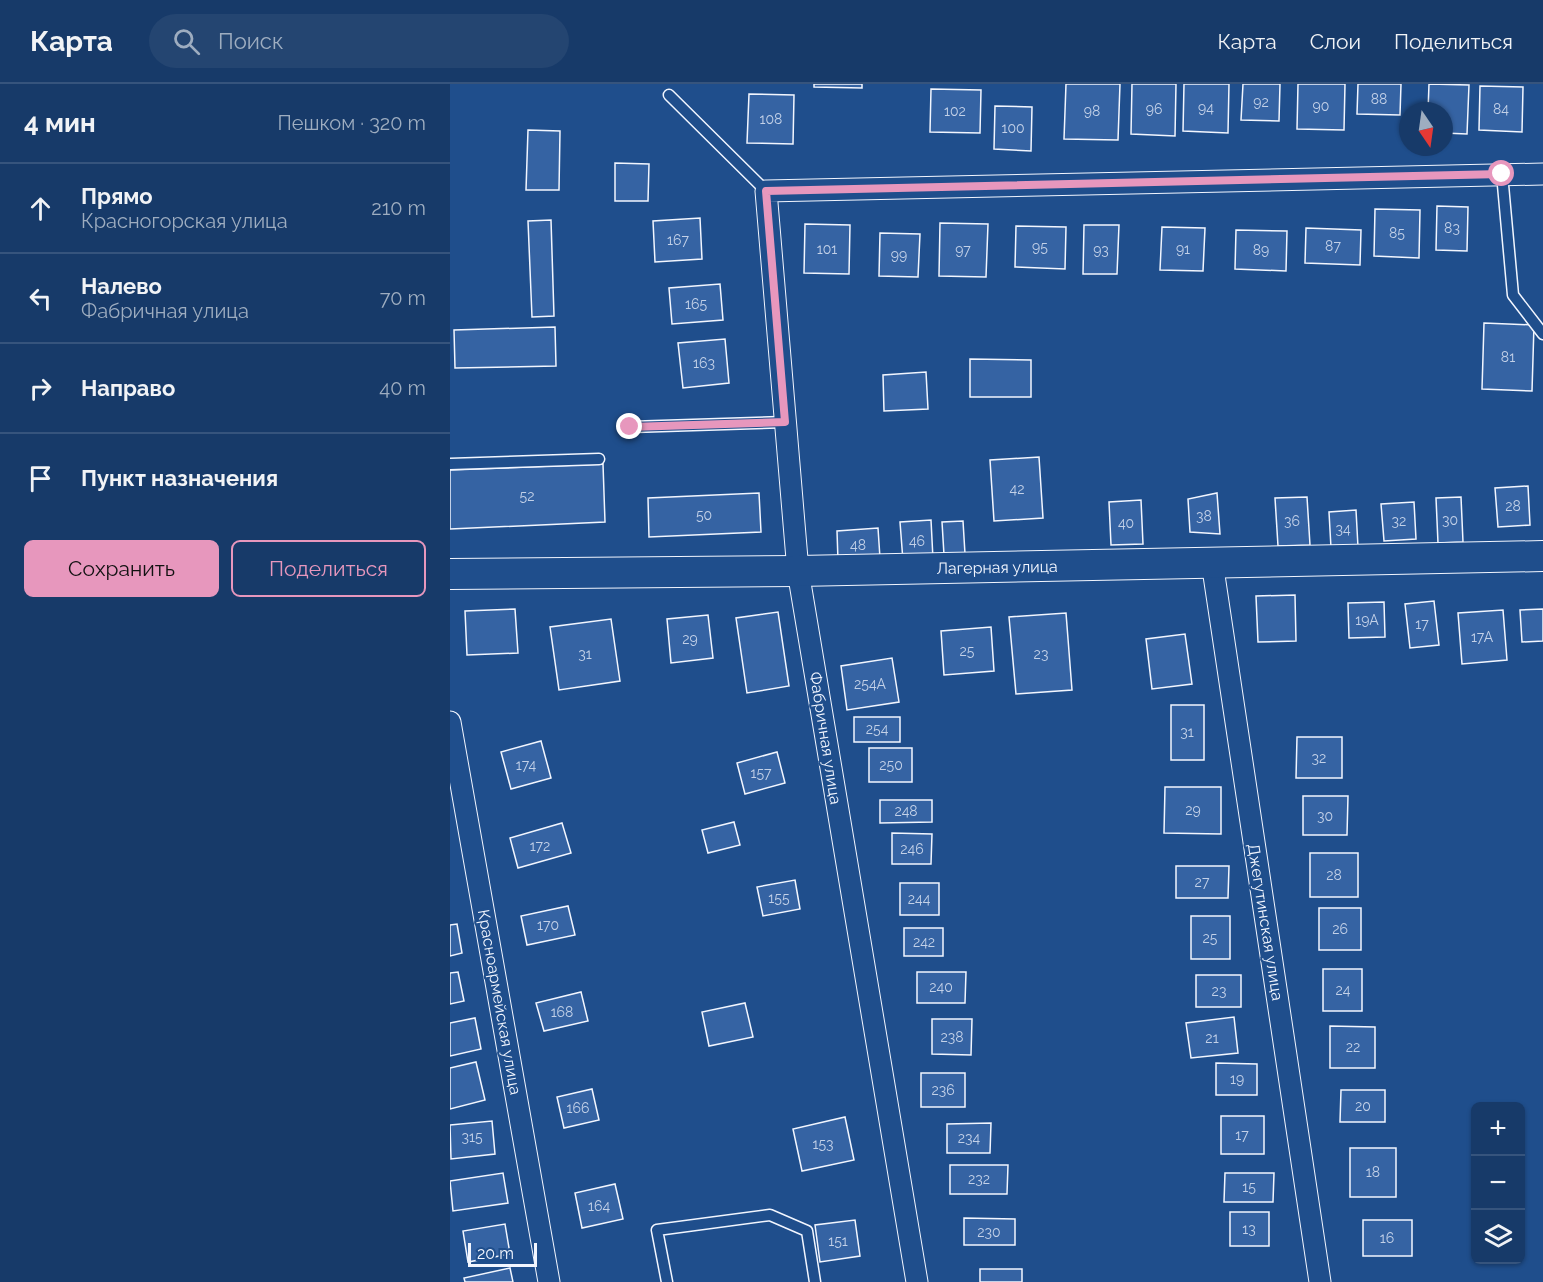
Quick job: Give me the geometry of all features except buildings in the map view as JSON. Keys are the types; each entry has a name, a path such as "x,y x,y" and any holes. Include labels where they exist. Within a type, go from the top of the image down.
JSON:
{"street":[{"path":"766,191 1543,174"},
{"name":"Фабричная улица","path":"766,191 798,571 917,1282"},
{"name":"Лагерная улица","path":"450,574 798,571 1543,556"},
{"name":"Джегутинская улица","path":"1212,562 1320,1282"},
{"name":"Красноармейская улица","path":"450,722 549,1282"}],"lane":[{"path":"669,95 766,191"},
{"path":"1502,174 1513,295 1543,334"},
{"path":"630,427 785,422"},
{"path":"450,464 599,459"},
{"path":"667,1282 657,1230 770,1215 807,1231 815,1282"}],"route":[{"path":"630,427 785,422 766,191 1502,174"}]}
